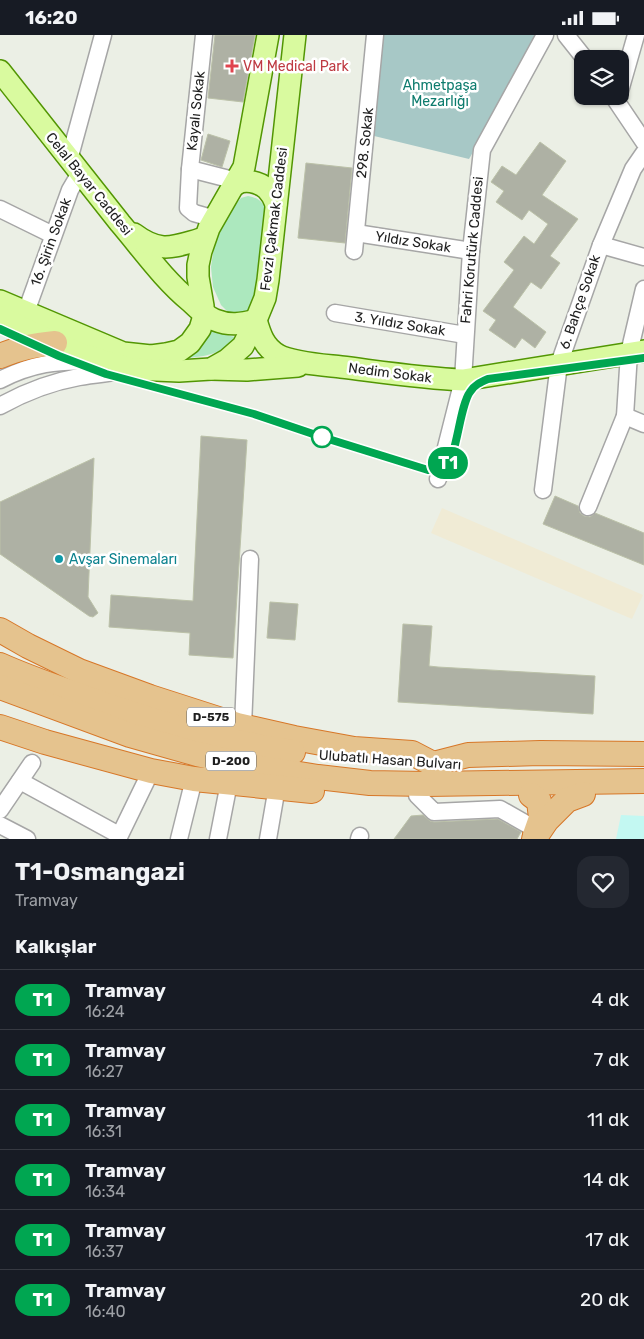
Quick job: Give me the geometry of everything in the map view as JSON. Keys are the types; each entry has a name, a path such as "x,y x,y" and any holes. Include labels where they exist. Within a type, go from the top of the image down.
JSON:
{"highway":[{"path":"0,357 18,349 55,343"},
{"name":"D-575","path":"0,630 80,671 150,697 243,726 354,749 412,753 433,764"},
{"name":"Ulubatlı Hasan Bulvarı","path":"0,665 30,678 127,712 198,734 263,748 378,763 501,767 644,767"},
{"name":"Ulubatlı Hasan Bulvarı","path":"0,687 130,735 197,754 261,768 318,777 370,783 644,781"},
{"path":"0,727 45,742 150,771 229,783 346,793 417,795 644,795"},
{"path":"433,764 468,755 540,753 644,754"},
{"path":"346,793 473,783"},
{"path":"535,836 547,820 567,800 583,794"},
{"path":"530,795 540,801 541,817 535,836"}],"main road":[{"path":"0,301 123,353 152,356 166,354 179,351 190,343 200,329 203,316 198,265 210,228 244,167 268,35"},
{"name":"Fevzi Çakmak Caddesi","path":"211,369 227,360 243,346 265,297 294,35"},
{"name":"Celal Bayar Caddesi","path":"0,71 147,256 203,316 226,324 239,325 256,320"},
{"path":"236,183 248,181 266,188 276,204"},
{"path":"122,224 143,240 167,248 210,228"},
{"path":"0,317 81,354 131,369 179,371 211,369 247,370 316,364"},
{"path":"256,320 259,333 264,342 278,355 288,359 316,364"},
{"name":"Nedim Sokak","path":"316,364 463,380 636,352"}],"street":[{"name":"16. Şirin Sokak","path":"26,312 70,190 103,35"},
{"name":"Kayalı Sokak","path":"204,35 190,169 236,183"},
{"name":"298. Sokak","path":"354,251 375,35"},
{"name":"Fahri Korutürk Caddesi","path":"438,479 463,380 471,251 482,150 545,35"},
{"path":"566,35 577,50"},
{"path":"629,57 636,35"},
{"path":"622,105 644,142"},
{"name":"6. Bahçe Sokak","path":"543,490 559,363 601,245 633,169 644,153"},
{"path":"190,169 188,208 210,228"},
{"path":"0,209 54,235"},
{"name":"Yıldız Sokak","path":"356,233 471,251"},
{"path":"601,245 644,257"},
{"path":"588,507 625,416 644,289"},
{"name":"3. Yıldız Sokak","path":"335,313 465,335"},
{"path":"0,379 40,364 72,361 110,363"},
{"path":"0,406 22,394 45,386 79,377 131,369"},
{"path":"625,416 644,424"},
{"path":"243,726 250,559"},
{"path":"0,810 32,763"},
{"path":"20,781 118,837 150,771"},
{"path":"179,839 194,779"},
{"path":"218,839 229,783"},
{"path":"268,839 277,787"},
{"path":"417,795 434,812 500,809 535,836"},
{"path":"0,825 27,839"}],"shaded area":[{"path":"442,508 643,595 632,619 431,533"},
{"path":"621,815 644,816 644,839 616,839"}],"green space":[{"name":"Ahmetpaşa Mezarlığı","path":"384,35 541,35 469,159 370,135"},
{"path":"248,196 259,200 266,209 262,282 249,316 230,314 221,305 213,287 211,267 214,247 220,228 233,207 241,198"},
{"path":"211,327 226,335 240,338 214,353 200,357 184,358"}],"building":[{"name":"VM Medical Park","path":"215,35 255,35 243,102 208,98"},
{"path":"208,134 230,141 222,167 201,160"},
{"path":"540,142 566,161 542,195 578,219 550,256 560,263 541,289 531,282 513,307 546,332 535,348 522,338 515,348 489,330 496,320 483,311 514,270 504,262 524,236 534,244 548,224 529,210 522,220 496,202 504,191 491,182 502,166 516,175"},
{"path":"306,163 352,168 345,243 298,238"},
{"path":"201,436 247,440 233,658 189,655 190,633 109,627 111,595 193,601"},
{"path":"94,458 88,597 98,613 93,617 0,554 0,502"},
{"path":"555,496 578,506 580,513 584,516 590,517 595,513 644,533 644,565 543,524"},
{"path":"270,602 298,604 295,640 267,638"},
{"path":"403,624 432,626 429,666 595,676 593,714 398,702"},
{"path":"423,815 434,822 498,819 521,832 517,839 394,839 411,816"}],"tram line":[{"path":"0,329 106,374 254,414 428,470 442,469 448,463 455,445 466,399 480,383 488,379 644,358"},
{"name":"T1","path":"0,329 59,356 106,374 254,414 428,470 441,470 446,467 452,455 469,392 478,383 488,379 644,358"}],"place":[{"name":"VM Medical Park","path":"232,66"},
{"name":"Avşar Sinemaları","path":"59,559"}]}
